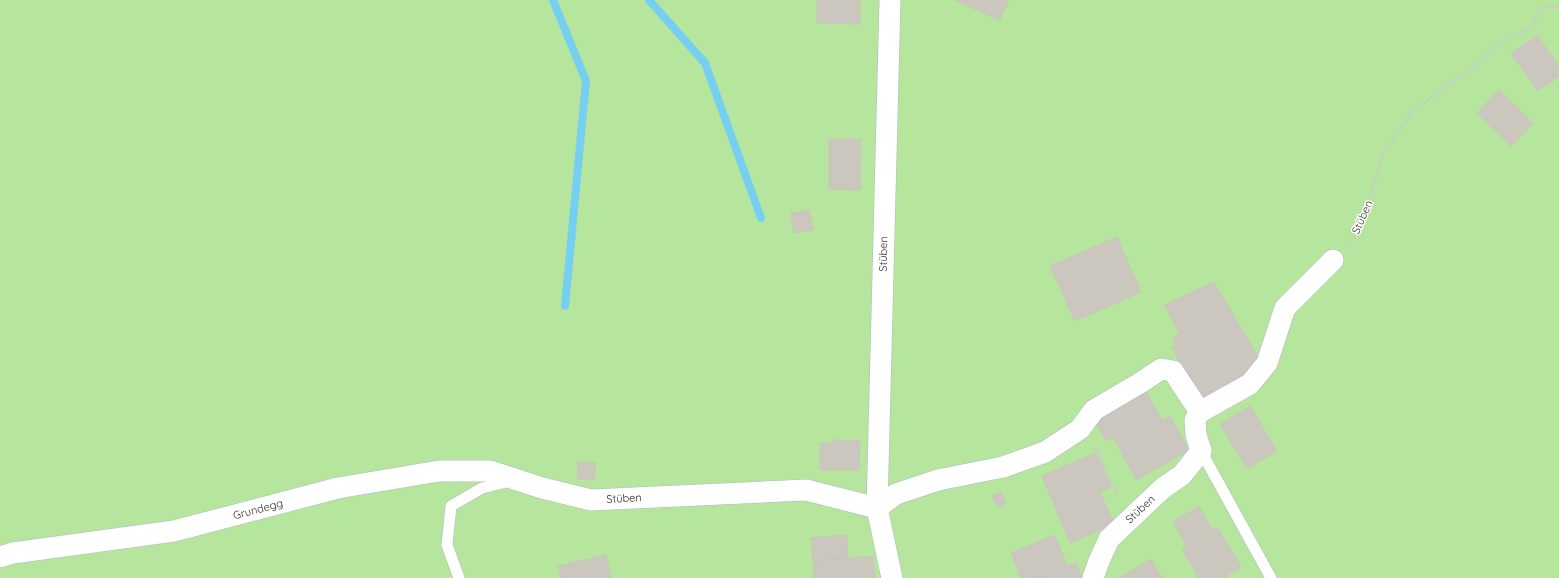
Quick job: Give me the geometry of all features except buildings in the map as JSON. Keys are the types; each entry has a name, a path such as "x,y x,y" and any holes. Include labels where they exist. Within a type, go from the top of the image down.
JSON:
{"street":[{"name":"Stüben","path":"890,0 877,508 892,578"},
{"path":"1201,451 1196,435 1194,420 1200,412 1250,384 1267,363 1285,308 1333,260"},
{"path":"877,508 896,494 938,480 1003,467 1045,452 1080,429 1094,410 1161,369 1173,371 1200,412"},
{"name":"Stüben","path":"1093,578 1109,539 1163,488 1182,475 1201,451"},
{"name":"Grundegg","path":"0,557 13,553 174,531 338,488 440,471 490,471 516,479"},
{"name":"Stüben","path":"516,479 542,488 591,500 806,490 877,508"}],"lane":[{"path":"1201,451 1271,578"},
{"path":"459,578 447,545 451,506 482,488 516,479"}],"path":[{"name":"Stüben","path":"1333,260 1357,233 1371,196 1382,154 1414,110 1471,69 1497,46 1530,28 1543,7 1559,7"},
{"path":"1072,433 1097,450 1128,520"}],"green space":[{"path":"0,0 1559,0 1559,578 0,578"}],"waterway":[{"path":"553,0 586,81 565,306"},
{"path":"649,0 705,63 761,218"}]}
